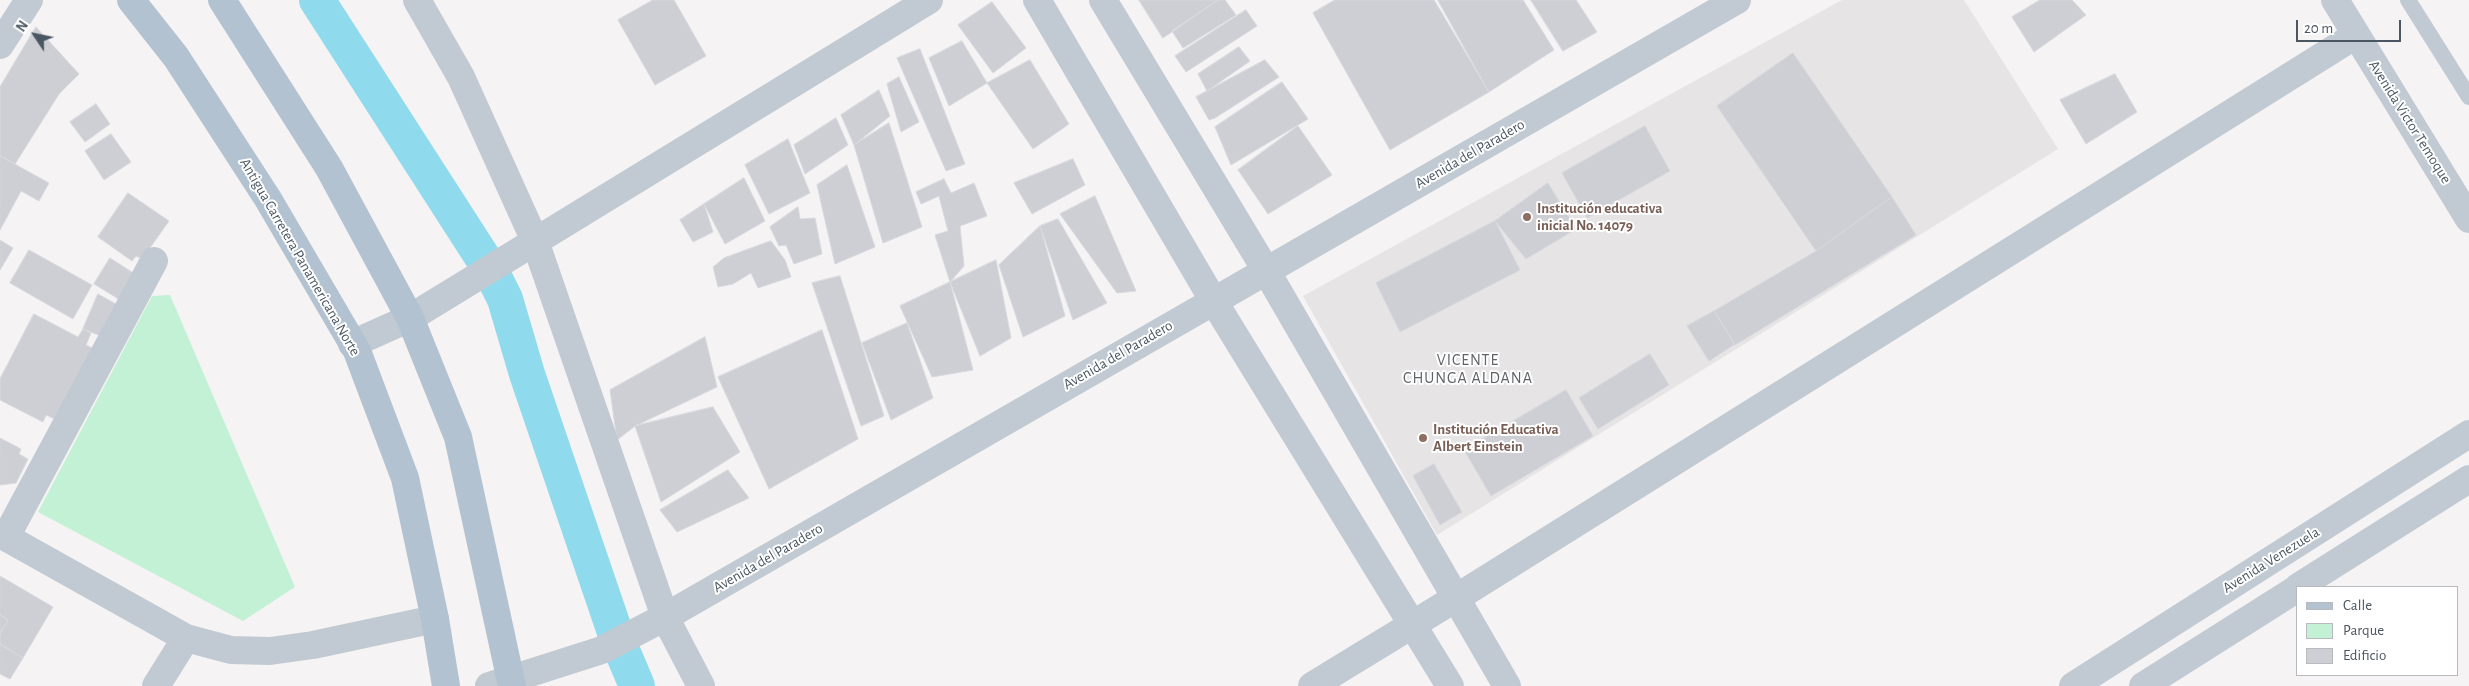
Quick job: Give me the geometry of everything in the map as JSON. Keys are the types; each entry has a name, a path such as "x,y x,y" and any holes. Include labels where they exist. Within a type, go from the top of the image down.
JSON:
{"main road":[{"name":"Antigua Carretera Panamericana Norte","path":"131,0 176,56 268,199 352,344 405,478 435,619 446,686"},
{"path":"222,0 329,168 410,318 458,437 504,684"}],"street":[{"path":"0,45 28,0"},
{"path":"417,0 461,77 535,241 665,617 701,686"},
{"path":"352,344 410,318 929,0"},
{"path":"1037,0 1213,300 1450,686"},
{"path":"1103,0 1267,272 1507,686"},
{"name":"Avenida del Paradero","path":"504,684 602,650 665,617 1737,0"},
{"name":"Avenida Victor Temoque","path":"2335,0 2469,219"},
{"path":"1312,686 1413,625 2356,35"},
{"path":"154,261 3,536 186,638 230,650 270,650 313,645 435,619"},
{"name":"Avenida Venezuela","path":"2073,686 2469,434"},
{"path":"2300,586 2469,479"},
{"path":"2143,686 2296,588"},
{"path":"156,686 186,638"}],"lane":[{"path":"2408,0 2469,97"}],"shaded area":[{"path":"1842,0 1964,0 2058,149 1437,535 1303,296"}],"green space":[{"path":"170,295 295,587 243,621 38,512 152,296"}],"building":[{"path":"653,0 674,0 706,56 655,85 618,20"},
{"path":"1139,0 1218,0 1163,38"},
{"path":"1218,0 1225,0 1236,15 1183,48 1172,31"},
{"path":"1335,0 1434,0 1489,92 1390,150 1313,13"},
{"path":"1438,0 1523,0 1554,50 1489,92"},
{"path":"1531,0 1576,0 1597,32 1563,51"},
{"path":"2040,0 2072,0 2086,15 2034,52 2012,17"},
{"path":"992,2 1026,48 993,73 958,25"},
{"path":"1246,10 1257,26 1186,72 1175,56"},
{"path":"36,27 79,74 59,94 15,164 0,156 0,87"},
{"path":"962,41 987,83 949,106 929,58"},
{"path":"1239,47 1250,61 1207,91 1198,74"},
{"path":"920,49 965,164 946,171 897,58"},
{"path":"1793,53 1892,197 1816,251 1717,106"},
{"path":"1030,60 1069,124 1033,149 987,83"},
{"path":"1265,60 1279,77 1209,120 1196,97"},
{"path":"2115,74 2137,112 2086,144 2060,100"},
{"path":"899,77 919,122 901,132 887,84"},
{"path":"1282,82 1308,119 1231,165 1215,127"},
{"path":"879,90 890,116 854,145 841,115"},
{"path":"96,104 110,124 85,142 70,122"},
{"path":"836,118 848,145 805,174 794,145"},
{"path":"889,123 922,227 883,243 854,145"},
{"path":"1298,126 1332,175 1268,214 1238,170"},
{"path":"1645,126 1670,171 1587,218 1562,173"},
{"path":"111,134 131,162 104,180 85,151"},
{"path":"788,139 810,193 769,214 745,165"},
{"path":"0,156 49,183 39,201 21,191 0,230"},
{"path":"1073,159 1085,185 1032,214 1014,183"},
{"path":"847,165 875,247 835,264 817,185"},
{"path":"744,178 765,221 725,244 704,204"},
{"path":"944,179 951,193 974,183 987,216 960,226 964,266 950,282 935,235 948,231 939,196 921,204 916,192"},
{"path":"1548,183 1576,229 1526,259 1495,221"},
{"path":"128,193 169,221 142,259 136,256 132,261 98,237"},
{"path":"1095,196 1136,291 1117,293 1060,214"},
{"path":"1892,197 1916,235 1735,345 1714,311 1816,251"},
{"path":"704,204 713,232 693,242 680,220"},
{"path":"798,207 800,219 815,218 822,254 794,264 786,245 779,246 770,227"},
{"path":"1058,219 1107,303 1073,320 1040,226"},
{"path":"1495,221 1520,270 1400,332 1376,283"},
{"path":"1040,226 1065,316 1023,337 999,265"},
{"path":"0,240 13,248 0,270"},
{"path":"771,241 785,260 791,277 758,288 751,273 733,284 718,287 713,267 724,258"},
{"path":"29,250 92,285 73,319 10,283"},
{"path":"110,258 141,278 125,303 94,284"},
{"path":"996,260 1011,338 980,356 950,282"},
{"path":"840,276 884,416 861,426 812,283"},
{"path":"950,282 973,370 932,377 900,306"},
{"path":"98,294 123,308 106,338 83,329"},
{"path":"1714,311 1735,344 1709,361 1687,326"},
{"path":"34,314 78,337 83,329 91,333 86,345 94,349 59,421 46,415 43,422 0,400 0,379"},
{"path":"907,323 933,398 891,420 862,343"},
{"path":"822,330 858,439 769,489 718,377"},
{"path":"705,337 717,387 635,426 617,440 610,390"},
{"path":"1650,354 1669,385 1598,429 1579,398"},
{"path":"1566,390 1593,436 1491,496 1464,450"},
{"path":"713,407 740,452 661,502 635,426"},
{"path":"0,438 21,449 19,454 28,459 16,483 0,485"},
{"path":"1434,464 1462,512 1440,525 1413,476"},
{"path":"728,470 749,498 677,532 660,510"},
{"path":"0,576 53,607 23,658 0,644 0,634 8,620 0,615"},
{"path":"0,615 8,620 0,634"},
{"path":"0,644 23,658 10,679 0,674"}],"waterway":[{"path":"317,0 490,269 505,299 527,374 618,641 637,686"}],"place":[{"name":"Institución educativa inicial No. 14079","path":"1527,217"},
{"name":"Institución Educativa Albert Einstein","path":"1423,438"}],"district":[{"name":"VICENTE CHUNGA ALDANA","path":"1468,369"}]}
